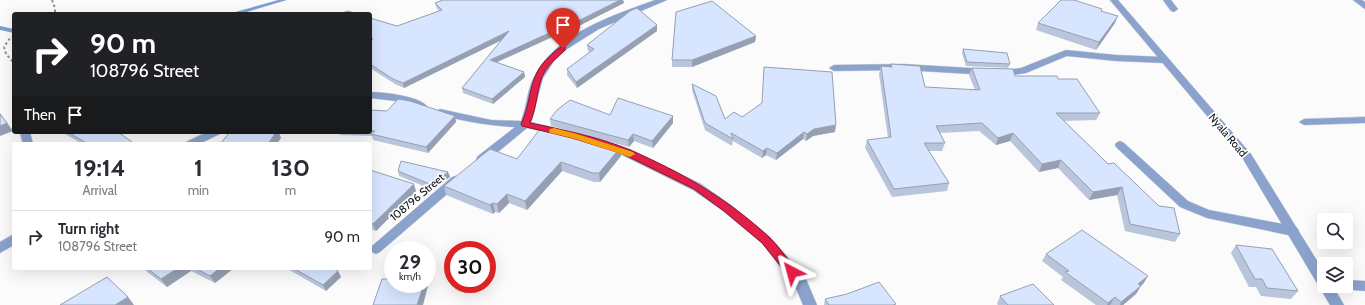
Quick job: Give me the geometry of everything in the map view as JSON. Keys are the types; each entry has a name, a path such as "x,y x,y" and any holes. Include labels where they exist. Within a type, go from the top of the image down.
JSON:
{"street":[{"path":"474,166 525,124 529,117 535,85 540,72 555,55 571,43 599,26 663,0"},
{"name":"Nyala Road","path":"1114,0 1247,157 1317,271"},
{"path":"1166,0 1174,9"},
{"path":"1356,0 1365,6"},
{"path":"834,68 903,67 1005,73 1022,72 1066,53 1116,58 1164,60"},
{"path":"372,95 402,98 450,115 469,119 491,123 525,124 567,134"},
{"path":"1304,122 1365,120"},
{"path":"194,142 212,134"},
{"path":"596,143 626,152 697,187 727,208 766,240 801,283 810,305"},
{"path":"1120,146 1184,204 1194,209 1207,214 1293,231"},
{"name":"108796 Street","path":"376,248 462,175"},
{"path":"0,248 12,240"},
{"path":"1353,285 1365,286"},
{"path":"1330,293 1337,305"}],"path":[{"path":"52,0 56,12"},
{"path":"12,37 4,47 6,54 12,60"}],"building":[{"path":"443,0 620,0 560,30 558,29 490,60 524,72 492,99 462,88 509,31 403,83 393,79 372,65 372,19 397,26 442,10 435,3"},
{"path":"1061,0 1074,0 1118,16 1099,42 1038,23"},
{"path":"712,1 756,36 692,60 672,60 676,12"},
{"path":"637,8 657,25 576,82 567,69 594,49 587,45 630,11"},
{"path":"963,49 1007,53 1010,64 967,62"},
{"path":"891,64 920,66 925,87 980,90 972,68 1013,69 1015,76 1057,76 1058,79 1077,79 1100,113 1056,113 1108,164 1114,163 1159,206 1174,208 1180,234 1130,224 1122,187 1093,192 1061,160 1042,164 1013,133 998,138 982,123 936,126 945,143 924,143 949,183 894,189 867,140 891,137 881,66 892,67"},
{"path":"764,67 832,72 836,125 814,129 807,134 804,132 777,153 767,148 763,151 731,133 733,139 705,123 692,84 716,96 725,119 734,112 742,117 762,103"},
{"path":"618,98 673,116 652,141 633,134 628,140 550,119 557,110 570,100 610,115"},
{"path":"398,99 410,101 455,116 426,147 371,134 375,131 372,130 372,110 387,111"},
{"path":"0,114 7,123 0,126"},
{"path":"543,125 620,148 599,173 593,173 561,162 525,201 507,194 497,204 493,203 490,205 444,186 490,149 517,159"},
{"path":"71,134 121,134 132,142 85,142"},
{"path":"228,134 275,134 269,142 222,142"},
{"path":"401,161 448,172 432,185 398,171"},
{"path":"372,171 414,184 373,224"},
{"path":"1082,230 1148,276 1138,284 1141,286 1121,302 1115,297 1108,303 1065,272 1069,271 1046,254"},
{"path":"1236,245 1272,249 1298,291 1267,288 1262,279 1255,279"},
{"path":"150,270 175,270 161,279"},
{"path":"199,270 218,270 210,276"},
{"path":"297,270 338,271 323,285"},
{"path":"107,277 128,297 115,305 60,305"},
{"path":"382,279 384,279 384,293 421,293 417,305 373,305"},
{"path":"879,282 896,304 829,305 825,299 847,294"},
{"path":"1033,284 1054,305 1008,305 1000,296"}],"waterway":[{"path":"241,12 284,0"},
{"path":"0,28 12,31"}],"slow traffic":[{"path":"554,131 630,154"}],"route":[{"path":"563,49 547,63 540,72 535,85 529,117 525,124 574,136 626,152 697,187 727,208 766,240 792,272"}]}
